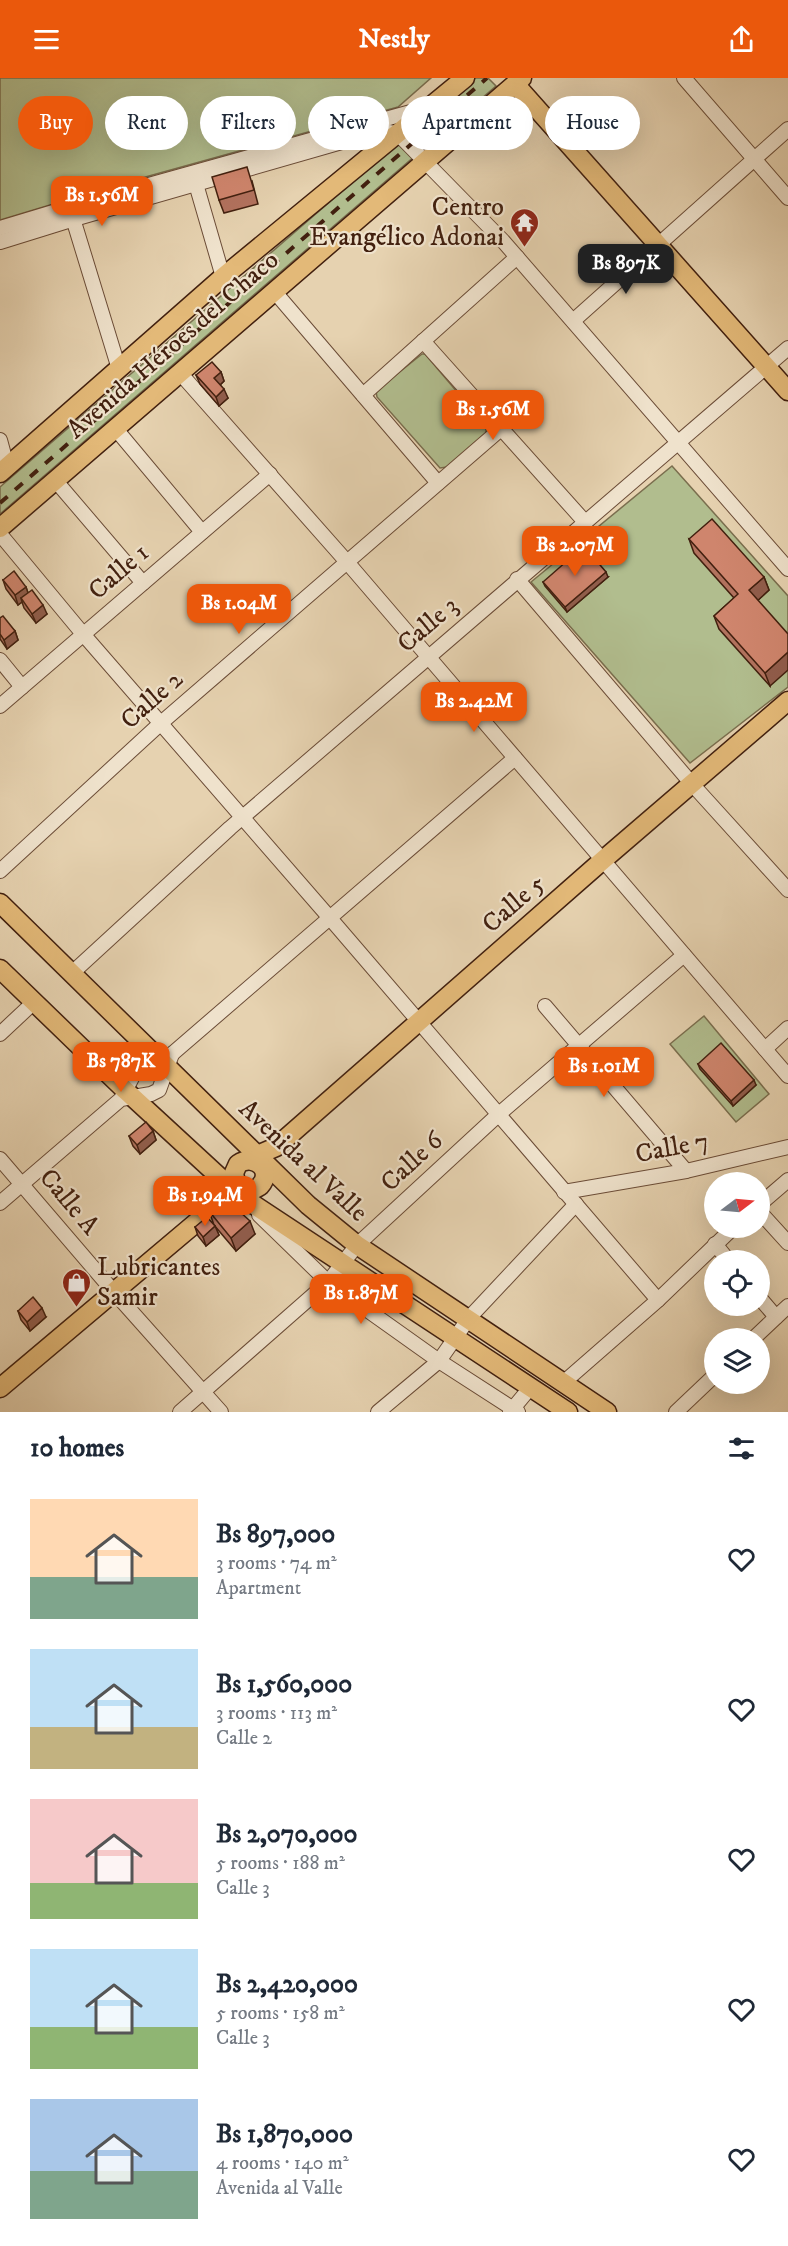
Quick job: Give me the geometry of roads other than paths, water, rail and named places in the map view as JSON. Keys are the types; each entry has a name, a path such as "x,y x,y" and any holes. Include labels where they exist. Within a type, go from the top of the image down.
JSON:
{"main road":[{"name":"Avenida Héroes del Chaco","path":"443,96 465,78"},
{"name":"Avenida Héroes del Chaco","path":"0,528 426,162 511,82"},
{"path":"511,82 788,391"},
{"name":"Avenida Héroes del Chaco","path":"4,470 223,277 401,130"},
{"name":"Calle 5","path":"255,1164 788,701"},
{"name":"Avenida al Valle","path":"0,903 162,1065 255,1164 357,1245 608,1412"},
{"name":"Avenida al Valle","path":"0,969 131,1095 239,1190 344,1264 568,1412"},
{"path":"239,1190 255,1164"},
{"path":"239,1190 263,1182 255,1164"},
{"path":"0,1388 217,1205 243,1189 234,1178 255,1164"}],"street":[{"path":"684,78 788,198"},
{"path":"0,242 72,213 401,116"},
{"path":"573,321 788,129"},
{"path":"0,228 195,184 380,131 397,133 517,257 788,569"},
{"path":"195,184 223,277"},
{"path":"72,213 119,369"},
{"path":"363,395 517,257"},
{"path":"274,291 438,483"},
{"path":"423,341 585,522"},
{"name":"Calle 3","path":"71,974 242,817 788,348"},
{"path":"180,373 347,562 788,1076"},
{"path":"115,428 202,532"},
{"name":"Calle 2","path":"0,871 161,723 502,428"},
{"path":"0,440 4,470"},
{"name":"Calle 1","path":"0,706 270,474"},
{"path":"55,480 143,583"},
{"path":"0,534 83,634 658,1300"},
{"path":"518,579 692,784 783,872 788,890"},
{"path":"0,660 22,687"},
{"path":"131,1095 134,1072 141,1065 162,1065 329,917 515,758"},
{"name":"Calle 6","path":"180,1412 328,1282 357,1245 499,1114 684,955"},
{"path":"0,1034 33,1003"},
{"path":"545,1006 686,1171"},
{"path":"765,1049 788,1028"},
{"path":"131,1095 159,1090 162,1065"},
{"path":"0,1203 138,1090 133,1082 134,1072"},
{"name":"Calle 7","path":"564,1192 686,1171 788,1147"},
{"name":"Calle A","path":"0,1159 221,1412"},
{"path":"770,1196 788,1180"},
{"path":"239,1190 328,1282 439,1361 514,1411 530,1388"},
{"path":"378,1412 439,1361 469,1318 576,1204"},
{"path":"770,1223 788,1243"},
{"path":"563,1383 658,1300 722,1238"},
{"path":"715,1244 720,1250"},
{"path":"764,1328 788,1306"},
{"path":"770,1310 776,1317"},
{"path":"676,1412 704,1385"}],"railway":[{"path":"0,503 487,78"}],"place":[{"name":"Centro Evangélico Adonai","path":"525,248"},
{"name":"Lubricantes Samir","path":"76,1308"}]}
